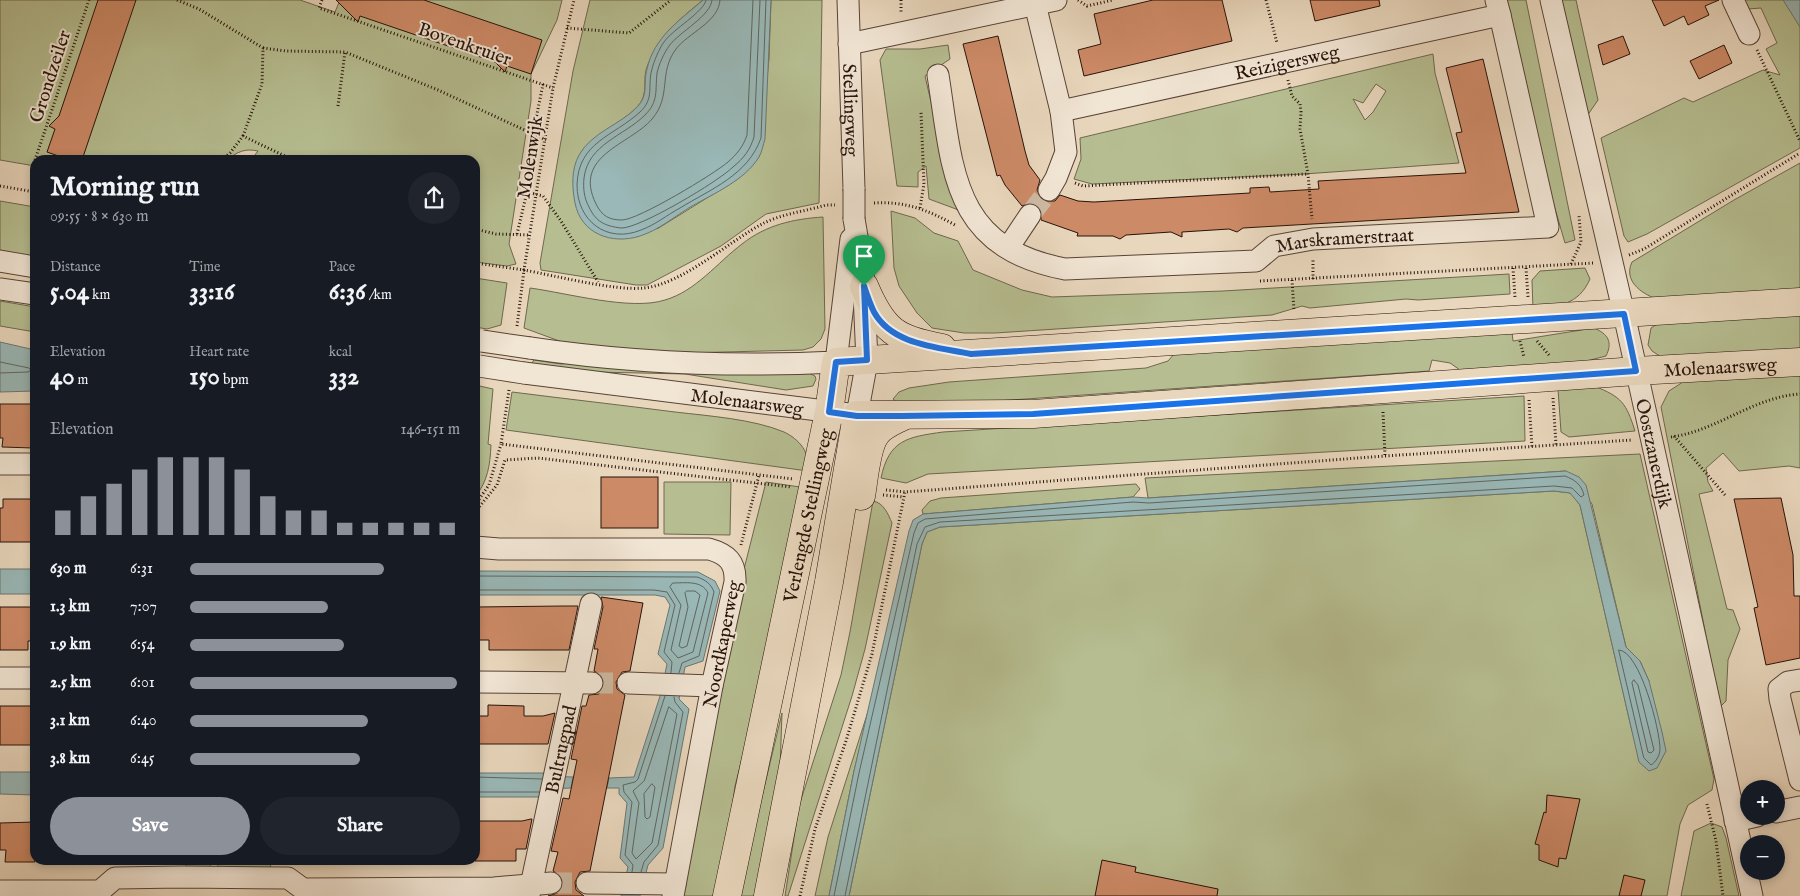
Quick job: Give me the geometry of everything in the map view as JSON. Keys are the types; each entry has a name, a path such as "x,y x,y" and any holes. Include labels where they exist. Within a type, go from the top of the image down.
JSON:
{"main road":[{"path":"864,286 875,313 887,327 902,338 971,354"},
{"name":"Molenaarsweg","path":"836,362 1800,302"},
{"name":"Verlengde Stellingweg","path":"727,896 829,412 836,362"},
{"name":"Molenaarsweg","path":"857,416 1033,414 1636,371 1800,362"},
{"name":"Verlengde Stellingweg","path":"768,896 829,582 857,416"},
{"path":"829,582 860,499 871,444 876,434 884,426 902,416"}],"street":[{"name":"Stellingweg","path":"848,0 854,219"},
{"path":"849,44 1056,0"},
{"name":"Oostzanerdijk","path":"1551,0 1610,262 1624,314 1752,896"},
{"path":"1733,0 1750,34"},
{"path":"1035,3 1061,111 1066,152 1053,184"},
{"name":"Reizigersweg","path":"1061,111 1281,63 1498,7"},
{"name":"Marskramerstraat","path":"938,76 954,171 962,197 978,225 1008,248 1040,264 1065,269 1256,261 1274,246 1313,239 1548,227 1498,7"},
{"path":"1008,248 1030,215"},
{"name":"Verlengde Stellingweg","path":"854,219 864,286 867,360 857,416"},
{"name":"Verlengde Stellingweg","path":"836,362 854,219"},
{"path":"0,261 30,266"},
{"path":"0,289 30,293"},
{"name":"Molenaarsweg","path":"480,341 630,360 792,364 836,362"},
{"name":"Molenaarsweg","path":"480,367 517,378 857,416"},
{"path":"0,464 30,464"},
{"name":"Noordkaperweg","path":"480,547 499,549 709,548 728,556 733,564 735,582 703,686 674,890"},
{"name":"Bultrugpad","path":"537,887 552,782 583,683 591,604"},
{"path":"0,678 30,678"},
{"path":"1800,680 1788,682 1779,689 1800,780"},
{"path":"480,682 583,683"},
{"path":"628,683 703,686"},
{"path":"1785,810 1800,807"},
{"path":"1734,821 1740,820"},
{"path":"0,891 100,891 114,878 182,877 288,878 303,889 537,887"},
{"path":"587,883 646,883 674,890"}],"path":[{"name":"Grondzeiler","path":"38,155 89,0"},
{"path":"177,0 199,9 263,48 286,51 345,52 438,90 546,140"},
{"name":"Bovenkruier","path":"322,0 320,8 553,88"},
{"name":"Molenwijk","path":"517,327 524,270 553,88 574,0"},
{"path":"567,28 629,33 671,0"},
{"path":"1078,0 1087,6 1113,0"},
{"path":"1266,0 1281,63 1292,96 1300,104 1300,129 1308,174 1313,239"},
{"path":"1750,34 1800,141"},
{"path":"228,155 243,136 262,84 263,48"},
{"path":"338,106 345,52"},
{"path":"517,234 527,192 533,134 543,84"},
{"path":"920,208 924,184 921,104"},
{"path":"243,136 283,155"},
{"path":"1610,262 1644,249 1800,153"},
{"path":"1053,184 1083,186 1308,174"},
{"path":"0,186 30,191"},
{"path":"527,192 543,196 562,221 598,283"},
{"path":"480,264 598,283 643,288 659,285 734,243 765,223 826,206"},
{"path":"480,230 496,234 530,235"},
{"path":"1513,268 1570,264"},
{"path":"1292,280 1293,306"},
{"path":"480,498 489,485 502,444 517,378"},
{"path":"881,489 905,492 1385,456 1651,439 1674,436 1711,425 1774,398 1800,394"},
{"path":"1383,410 1385,456"},
{"path":"1674,436 1725,495"},
{"path":"502,444 798,480"},
{"path":"480,506 497,484 505,460 538,458 799,488"},
{"path":"728,556 739,549 743,542 759,475"},
{"path":"800,896 815,830 846,742 872,654 905,492"},
{"path":"880,495 904,497"},
{"path":"1707,804 1716,841 1723,896"}],"green space":[{"path":"0,0 300,0 335,12 340,0 562,0 557,20 531,74 531,101 509,244 516,264 507,266 480,263 480,155 255,155 258,151 245,150 235,155 30,155 30,165 0,160"},
{"path":"590,0 703,0 670,29 657,46 647,67 644,92 638,106 589,143 657,229 739,178 759,157 769,59 771,0 822,0 819,203 766,214 721,246 647,285 636,285 541,270 540,263 573,71"},
{"path":"1506,0 1526,0 1575,240 1565,243 1551,195"},
{"path":"1561,0 1576,0 1598,100 1587,116"},
{"path":"1744,0 1784,0 1800,25 1800,148 1647,234 1628,242 1624,236 1601,138 1684,98 1693,102 1763,70 1780,75 1766,49 1777,43 1761,8 1748,9"},
{"path":"948,45 950,59 925,76 942,150 965,217 956,209 929,199 926,166 918,172 918,187 897,186 880,60 886,49 920,49"},
{"path":"1433,54 1435,73 1459,163 1304,174 1092,184 1074,179 1081,159 1080,138","holes":["1376,84 1386,91 1373,112 1365,120 1353,99 1363,103"]},
{"path":"1800,163 1800,296 1670,302 1647,295 1634,284 1630,270 1632,262 1734,200"},
{"path":"0,201 30,206 30,258 0,254"},
{"path":"891,211 915,218 934,233 958,241 973,270 1022,290 1052,297 1223,291 1509,274 1510,294 1418,300 1406,299 1310,308 1302,306 1272,315 995,333 964,333 932,328 917,313 899,286 894,268"},
{"path":"823,217 825,329 821,339 813,347 803,350 685,353 634,350 562,342 524,328 530,288 617,302 651,303 665,300 687,290 751,237 780,224 801,219"},
{"path":"1585,268 1590,279 1580,295 1567,303 1533,310 1532,280 1540,271"},
{"path":"480,279 507,283 501,325 487,329 480,328"},
{"path":"0,301 30,306 30,331 0,326"},
{"path":"1800,313 1800,352 1666,360 1652,351 1648,345 1651,328 1657,324"},
{"path":"1594,328 1603,333 1608,339 1608,351 1606,356 1583,362 1460,370 1450,363 1432,360 1429,371 968,403 898,403 893,399 899,392 909,388 949,382 1146,368 1168,361 1175,353 1512,332 1513,341"},
{"path":"534,360 561,364 594,361 806,372 815,376 816,379 813,386 786,390 685,374 595,372 531,364"},
{"path":"1800,372 1800,468 1789,466 1739,471 1723,453 1706,468 1708,482 1713,491 1699,494 1727,609 1733,610 1740,629 1728,660 1726,701 1720,707 1661,407 1669,391 1683,382"},
{"path":"480,386 493,389 488,444 491,445 489,466 480,490"},
{"path":"1594,386 1622,402 1635,431 1569,437 1561,432 1558,389"},
{"path":"512,392 759,424 784,432 799,443 808,458 808,471 506,430"},
{"path":"1524,396 1525,441 928,474 906,483 881,478 884,465 895,448 919,436 943,432"},
{"path":"1640,454 1714,779 1712,790 1688,805 1680,824 1667,896 849,896 922,544 927,532 940,527 1554,491 1571,493 1580,505 1632,731 1649,681 1640,661 1626,647 1592,504 1566,471 1148,498 1145,478"},
{"path":"664,482 731,482 730,535 664,534"},
{"path":"766,482 800,487 801,524 735,786 729,829 715,896 680,896 741,581"},
{"path":"1136,484 1140,489 1133,497 923,514 922,510 930,501 941,498"},
{"path":"873,501 883,506 892,523 865,649 852,696 788,896 785,896 799,806 841,675"},
{"path":"872,699 854,771 829,896 815,896 828,837"},
{"path":"782,713 780,770 756,896 741,896 745,868"},
{"path":"1711,823 1722,827 1739,896 1681,896 1694,831"},
{"path":"186,865 210,865 210,868 186,868"},
{"path":"218,865 270,865 271,874 216,873"}],"water":[{"path":"703,0 771,0 765,139 760,155 746,173 738,179 654,230 640,236 619,239 599,234 591,229 578,214 573,191 576,161 591,140 623,119 641,102 647,69 655,48 677,22"},
{"path":"1783,0 1800,0 1800,27"},
{"path":"0,342 30,349 30,391 0,392"},
{"path":"1566,471 1579,477 1586,485 1626,647 1640,661 1649,681 1666,751 1657,768 1649,771 1639,762 1580,505 1570,493 1554,491 940,527 927,532 922,544 849,896 829,896 854,771 909,531 913,520 923,514 1133,497 1148,498"},
{"path":"0,569 30,569 30,594 0,594"},
{"path":"480,571 698,572 715,581 720,591 703,661 685,667 679,699 689,709 663,848 648,865 640,896 621,896 628,867 620,858 627,803 619,794 619,788 607,788 609,778 634,777 661,693 667,664 658,654 670,605 665,597 655,595 480,595"},
{"path":"0,772 30,772 30,795 0,794"},
{"path":"480,773 546,773 546,776 573,777 571,788 545,789 545,797 480,797"}],"building":[{"path":"98,0 136,0 84,155 56,155 47,152 55,129 49,126 59,116"},
{"path":"336,0 424,0 542,40 531,74 507,66 505,72 495,62 360,16 358,22"},
{"path":"1153,0 1222,0 1232,41 1084,76 1078,50 1101,44 1094,14"},
{"path":"1310,0 1379,0 1380,6 1315,21"},
{"path":"1652,0 1719,0 1705,6 1709,15 1688,25 1684,16 1664,26"},
{"path":"998,36 1025,151 1029,165 1040,180 1037,190 1043,201 1055,201 1060,195 1078,201 1094,202 1250,193 1250,188 1269,187 1270,192 1319,189 1318,181 1466,173 1456,133 1462,132 1446,68 1483,59 1519,212 1243,228 1237,232 1229,229 1182,232 1182,237 1171,232 1126,235 1120,239 1113,236 1077,236 1078,233 1041,220 1041,210 1037,205 1030,203 1022,206 1005,185 1000,175 997,176 963,44"},
{"path":"1623,36 1630,54 1603,65 1598,45"},
{"path":"1724,45 1732,63 1699,79 1690,61"},
{"path":"0,404 30,404 30,448 2,447 3,438 0,438"},
{"path":"601,477 658,477 658,528 601,528"},
{"path":"1781,498 1793,555 1794,596 1800,596 1800,658 1766,665 1754,608 1758,607 1734,499"},
{"path":"3,499 30,499 30,542 0,542 0,508 3,508"},
{"path":"601,597 643,603 630,671 622,672 616,682 617,689 625,695 590,871 580,872 575,882 576,890 584,896 548,896 558,893 562,888 561,876 553,871 558,852 551,851 563,798 569,799 577,760 571,759 582,706 586,706 589,695 599,694 604,684 603,676 594,671 598,649 594,649 603,607"},
{"path":"578,606 569,650 489,650 489,640 480,640 480,607"},
{"path":"0,607 30,607 30,641 28,641 28,650 0,650"},
{"path":"488,705 524,706 524,716 543,716 555,713 548,744 480,744 480,716 488,716"},
{"path":"0,706 30,706 30,745 0,745"},
{"path":"1547,795 1580,799 1566,859 1559,858 1558,867 1539,860 1539,845 1535,844 1544,812 1546,813"},
{"path":"532,819 526,849 516,849 516,861 480,861 480,821 522,821"},
{"path":"30,822 30,862 5,862 6,850 0,850 0,823"},
{"path":"1102,860 1136,867 1135,872 1218,889 1217,896 1095,896"},
{"path":"1624,875 1645,880 1641,896 1619,896"}],"tunnel":[{"path":"1030,215 1049,190"},
{"path":"592,683 628,683"},
{"path":"551,883 587,883"}],"route":[{"path":"864,286 875,313 887,327 902,338 971,354 1624,314 1636,371 1033,414 857,416 829,412 836,362 867,360 864,286"}]}
